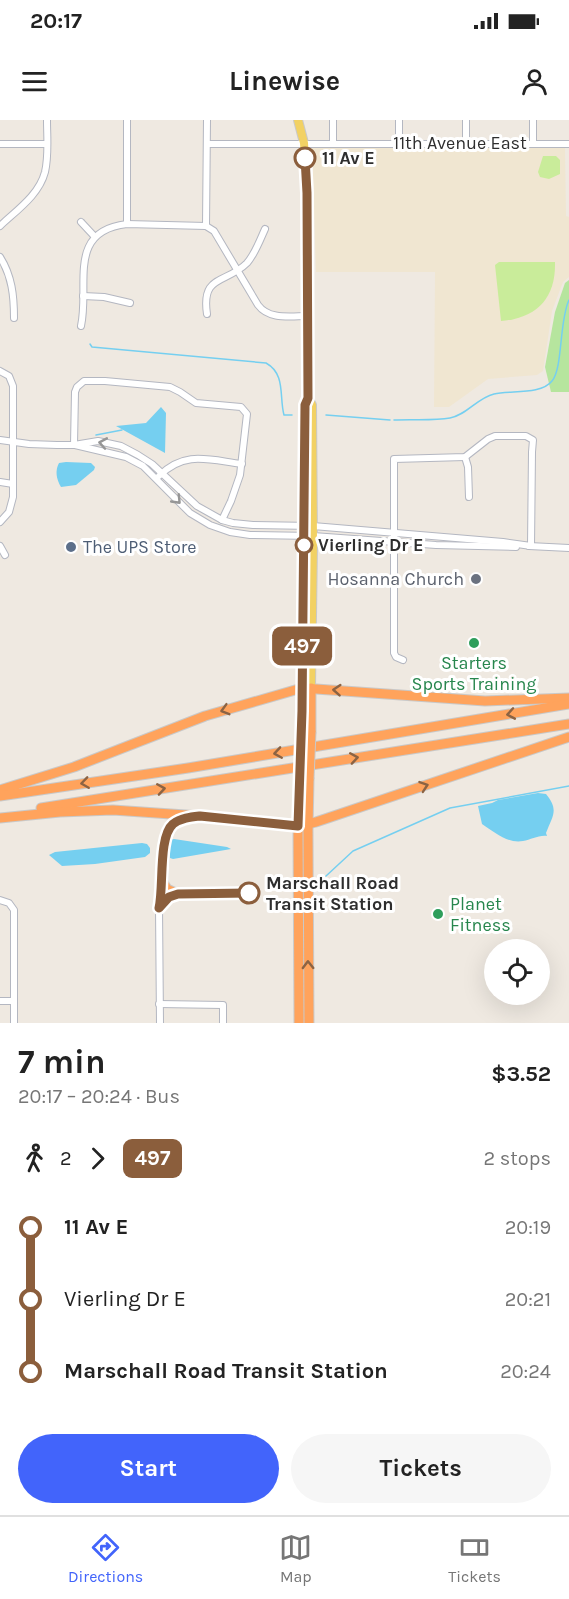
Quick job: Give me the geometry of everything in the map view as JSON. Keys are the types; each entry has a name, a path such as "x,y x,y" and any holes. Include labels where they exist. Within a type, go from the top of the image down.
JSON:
{"highway":[{"path":"0,790 74,767 205,716 307,688 485,700 569,698"},
{"path":"299,1023 307,688"},
{"path":"0,796 188,768 569,704"},
{"path":"0,817 569,724"},
{"path":"0,817 113,810 303,825 569,737"},
{"path":"159,908 162,898 165,838 168,830 184,818 200,816"},
{"path":"303,825 309,1023"},
{"path":"162,881 166,889 178,894"}],"main road":[{"path":"298,120 304,143 307,193 308,398 305,405 304,526 307,688"},
{"path":"307,688 313,536 312,405 308,398"}],"street":[{"path":"0,226 30,198 44,174 47,120"},
{"path":"127,120 127,224"},
{"path":"206,226 207,120"},
{"path":"333,120 333,144"},
{"path":"399,120 399,143"},
{"path":"466,120 466,143"},
{"path":"533,120 533,144"},
{"path":"0,144 47,144"},
{"name":"11th Avenue East","path":"207,144 569,144"},
{"path":"81,222 96,237"},
{"path":"81,326 84,262 87,251 96,237 110,228 127,224 206,226 213,231 264,312 274,316 308,316"},
{"path":"207,314 205,300 208,290 249,261 265,229"},
{"path":"0,257 12,285 14,318"},
{"path":"83,296 104,297 130,303"},
{"path":"0,522 9,512 12,504 13,484 13,386 11,378 3,372"},
{"path":"74,445 75,392 84,381 170,387 196,403 241,407 247,414 242,464 234,493 222,520"},
{"path":"403,660 396,657 394,653 394,459 465,457 495,436 526,436 533,440 531,546"},
{"path":"0,440 29,444 74,445 126,457 159,476 197,506 222,520 246,525"},
{"path":"465,457 468,467 469,497"},
{"path":"159,476 171,465 187,459 242,464"},
{"path":"159,476 190,513 230,532 393,542 569,548"},
{"path":"0,482 13,484"},
{"path":"220,529 224,526 246,525 313,526 531,546"},
{"path":"0,546 5,555"},
{"path":"0,900 9,903 14,910 14,1023"},
{"path":"159,908 160,1023"},
{"path":"0,1001 14,1001"},
{"path":"159,1004 223,1005 224,1023"}],"shaded area":[{"path":"312,148 565,148 566,216 569,217 569,277 563,282 552,311 543,371 537,375 488,379 449,407 434,407 435,272 316,272"}],"green space":[{"path":"543,156 556,156 560,160 560,174 549,179 540,177 538,172"},
{"path":"499,262 555,262 552,286 548,296 534,311 525,316 501,321 495,265"},
{"path":"569,280 569,392 551,392 545,367 555,312 565,283"}],"water":[{"path":"161,407 166,413 165,453 116,426 146,423"},
{"path":"59,463 91,463 95,467 76,485 61,487 57,478 57,469"},
{"path":"538,793 546,794 554,809 547,836 512,841 501,837 482,824 478,806"},
{"path":"174,839 231,849 173,859 170,858 168,840"},
{"path":"147,844 150,848 150,853 145,857 95,864 62,866 49,855 55,852"}],"waterway":[{"path":"394,420 450,418 462,414 488,396 533,390 547,385 552,381 558,366 569,300"},
{"path":"90,344 92,347 266,363 277,373 281,386 284,415 292,415"},
{"path":"326,415 390,420"},
{"path":"96,435 122,430"},
{"path":"326,876 353,851 450,808 569,786"}],"bus line":[{"name":"497","path":"249,893 172,895 159,908 162,898 165,838 168,830 178,821 200,816 298,826 302,711 305,405 308,398 305,158"}],"place":[{"name":"11 Av E","path":"305,158"},
{"name":"Vierling Dr E","path":"304,545"},
{"name":"The UPS Store","path":"71,547"},
{"name":"Hosanna Church","path":"476,579"},
{"name":"Starters Sports Training","path":"474,643"},
{"name":"Marschall Road Transit Station","path":"249,893"},
{"name":"Planet Fitness","path":"438,914"}]}
